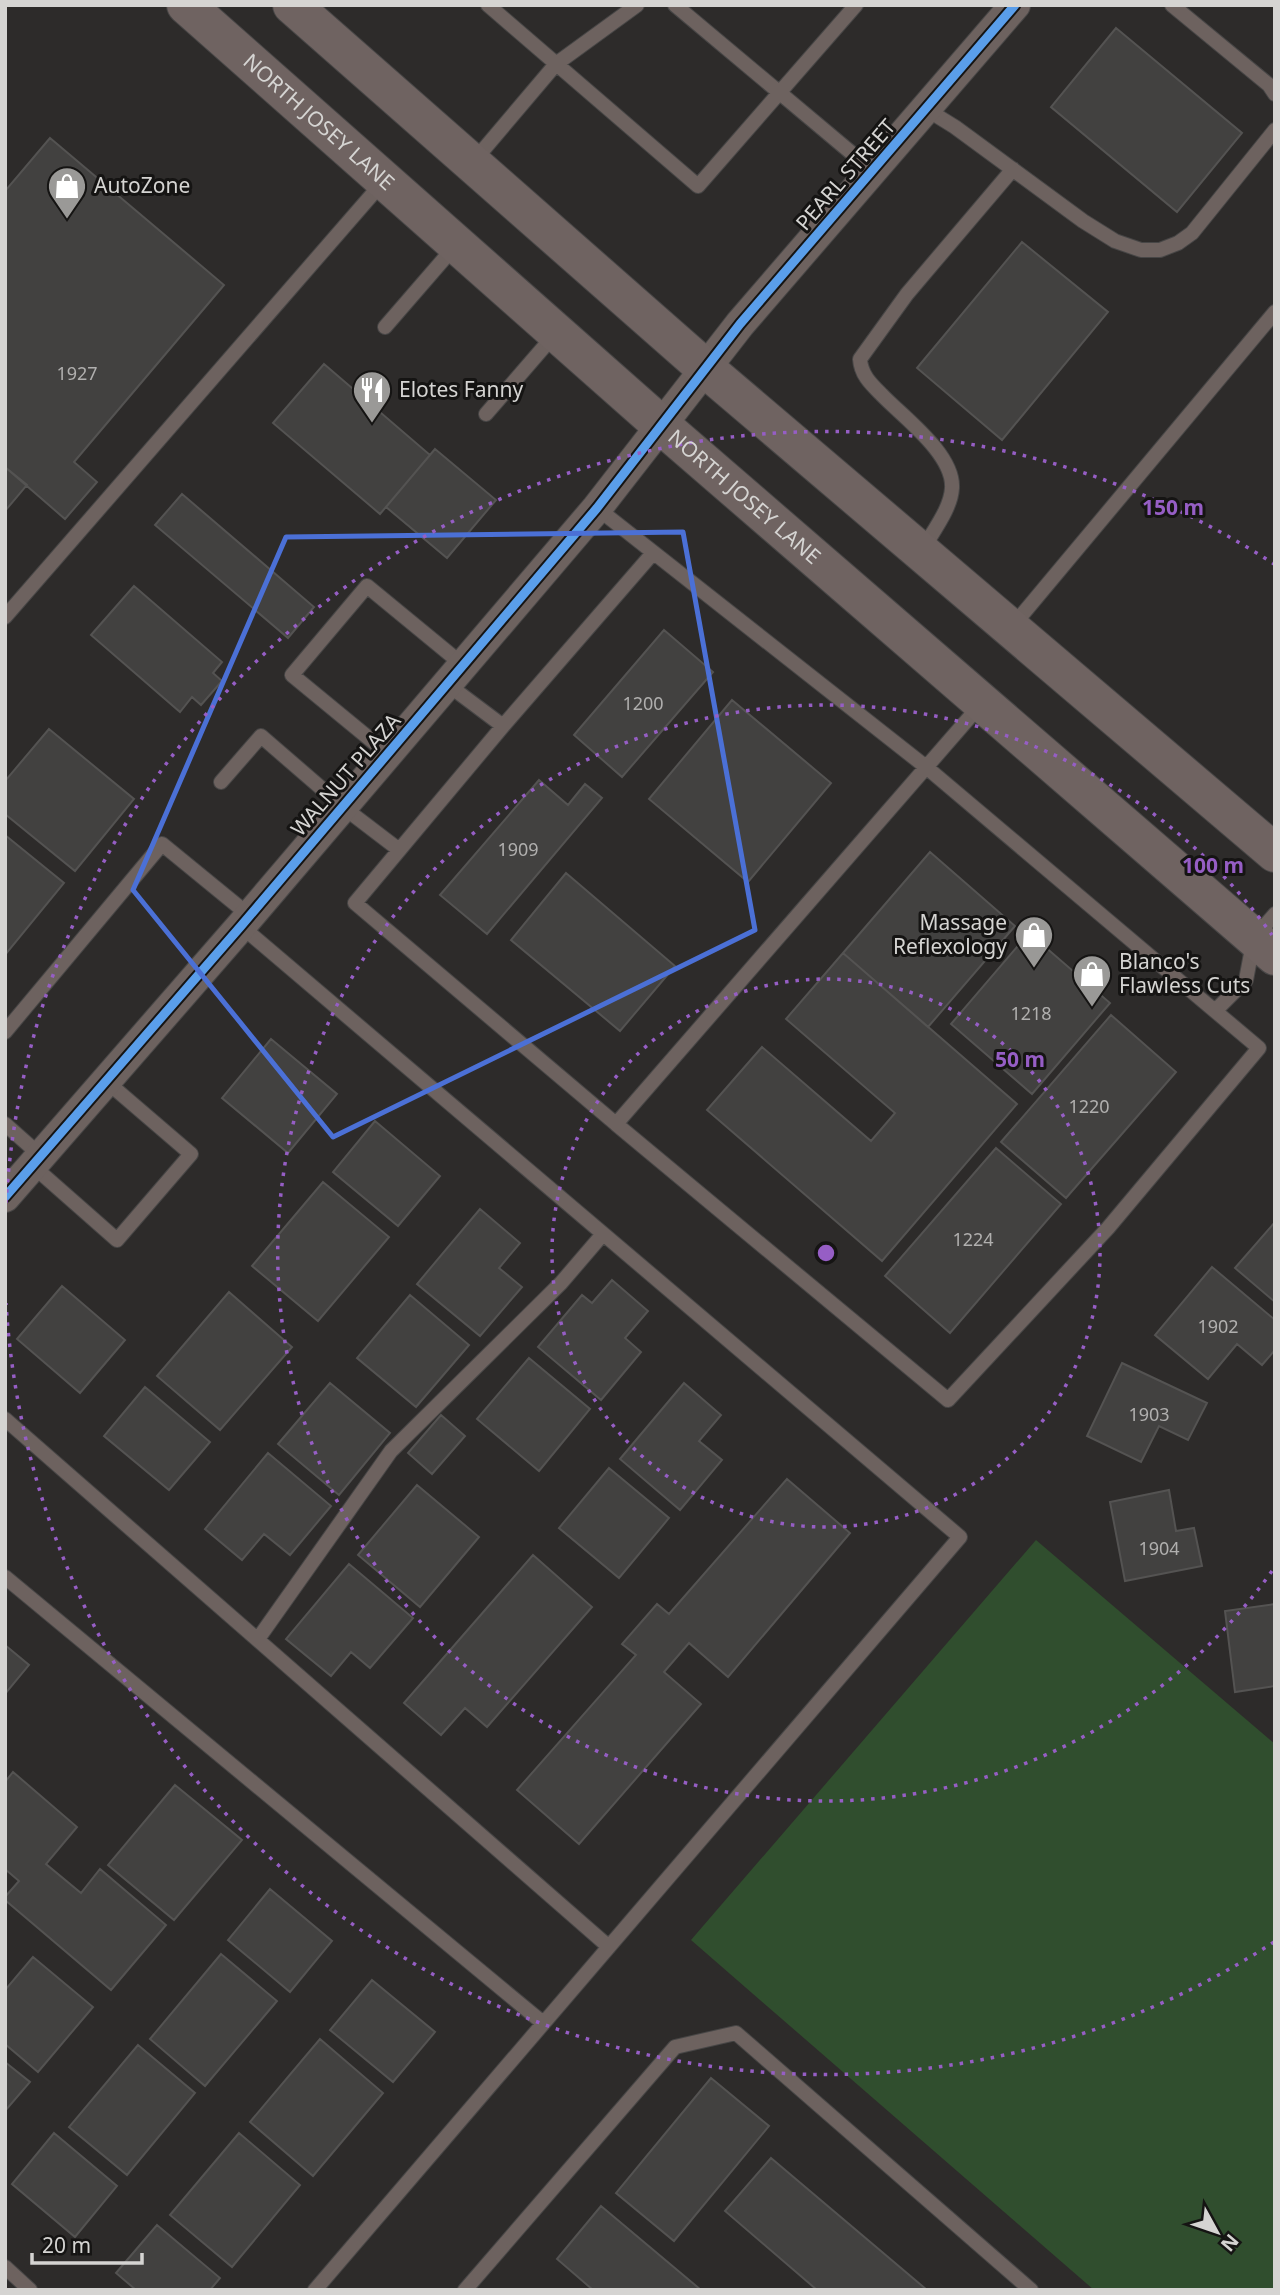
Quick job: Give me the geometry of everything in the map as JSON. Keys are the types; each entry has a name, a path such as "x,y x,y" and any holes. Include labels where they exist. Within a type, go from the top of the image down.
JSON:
{"main road":[{"name":"NORTH JOSEY LANE","path":"187,5 662,426 982,702 1268,936"},
{"path":"292,5 706,369 1275,853"}],"street":[{"name":"PEARL STREET","path":"706,369 740,324 1015,5"},
{"name":"WALNUT PLAZA","path":"5,1198 597,508 706,369"}],"lane":[{"path":"488,5 698,186 856,5"},
{"path":"472,163 556,64 637,5"},
{"path":"675,5 873,171"},
{"path":"1172,5 1269,85 1275,94"},
{"path":"926,109 1083,221 1115,241 1141,250 1160,250 1178,243 1192,233 1275,130"},
{"path":"921,552 948,502 953,486 947,466 931,442 870,383 861,370 860,359 907,295 1013,169"},
{"path":"5,617 385,180"},
{"path":"386,327 456,244"},
{"path":"1010,628 1275,312"},
{"path":"486,414 556,332"},
{"path":"597,508 926,767 1259,1048 1108,1228 948,1400 355,903 398,849 653,553"},
{"path":"388,754 292,675 367,586 503,726"},
{"path":"616,1124 982,702"},
{"path":"221,782 261,736 343,807 398,849"},
{"path":"5,1032 162,844 245,921 603,1234 960,1537 314,2290"},
{"path":"1215,1011 1245,979 1268,936"},
{"path":"5,1124 37,1161 117,1240 191,1154 106,1081"},
{"path":"258,1639 391,1451 561,1283 603,1234"},
{"path":"5,1419 609,1947"},
{"path":"5,1577 543,2023"},
{"path":"466,2290 675,2047 736,2033 1031,2290"},
{"path":"5,2267 30,2290"}],"highlighted area":[{"path":"683,532 755,930 333,1137 133,890 286,537"}],"green space":[{"path":"1036,1540 1275,1744 1275,2290 1094,2290 691,1940"}],"building":[{"path":"1116,28 1242,133 1177,212 1051,107"},
{"path":"50,138 224,285 74,462 97,482 65,519 5,467 5,191"},
{"path":"1022,242 1108,312 1002,440 917,368"},
{"path":"324,364 430,455 380,514 273,423"},
{"path":"435,449 496,500 447,558 386,507"},
{"path":"5,467 27,485 5,511"},
{"path":"182,494 314,607 288,638 155,525"},
{"path":"134,586 222,662 213,673 222,681 201,705 192,697 180,712 91,635"},
{"path":"664,630 713,672 622,777 574,735"},
{"path":"732,700 831,783 748,882 649,799"},
{"path":"49,729 134,799 75,871 5,814 5,781"},
{"path":"539,780 568,805 585,784 602,798 487,934 440,895"},
{"path":"5,835 64,883 5,955"},
{"path":"930,852 1015,926 928,1027 843,953"},
{"path":"566,873 675,966 620,1031 511,940"},
{"path":"1029,933 1110,1003 1032,1094 951,1024"},
{"path":"843,953 1017,1104 882,1261 707,1110 762,1047 871,1141 895,1113 786,1019"},
{"path":"1111,1015 1176,1072 1066,1198 1001,1142"},
{"path":"271,1039 337,1094 288,1153 222,1098"},
{"path":"375,1121 440,1176 398,1226 333,1172"},
{"path":"996,1148 1061,1204 950,1333 885,1276"},
{"path":"323,1182 389,1237 318,1321 252,1266"},
{"path":"480,1209 520,1243 499,1268 522,1287 480,1336 417,1284"},
{"path":"1275,1222 1275,1302 1235,1268"},
{"path":"1212,1267 1275,1320 1275,1350 1262,1365 1237,1344 1208,1379 1155,1335"},
{"path":"612,1280 648,1311 625,1338 641,1352 601,1400 538,1347 582,1295 592,1303"},
{"path":"62,1286 125,1340 80,1393 17,1339"},
{"path":"229,1292 292,1347 220,1430 157,1376"},
{"path":"410,1295 469,1345 416,1407 357,1358"},
{"path":"529,1358 590,1409 539,1471 477,1419"},
{"path":"1122,1363 1207,1403 1188,1440 1159,1426 1141,1462 1087,1436"},
{"path":"330,1383 390,1433 339,1495 278,1444"},
{"path":"684,1383 721,1415 699,1441 722,1460 680,1510 620,1459"},
{"path":"145,1387 210,1442 169,1490 104,1436"},
{"path":"441,1415 465,1436 432,1474 408,1453"},
{"path":"268,1453 331,1506 290,1555 264,1534 242,1560 205,1529"},
{"path":"609,1468 669,1518 619,1578 559,1528"},
{"path":"787,1479 850,1533 728,1677 689,1643 664,1672 701,1704 579,1844 517,1790 636,1655 622,1644 657,1604 669,1614"},
{"path":"417,1485 479,1537 420,1607 358,1555"},
{"path":"1169,1490 1176,1531 1194,1528 1202,1566 1125,1581 1110,1502"},
{"path":"533,1555 592,1607 487,1727 465,1708 441,1735 404,1703"},
{"path":"349,1564 413,1618 370,1668 351,1652 331,1676 286,1639"},
{"path":"1275,1604 1275,1686 1235,1692 1225,1611"},
{"path":"5,1645 29,1665 5,1694"},
{"path":"13,1772 77,1827 46,1864 81,1893 100,1869 166,1925 111,1990 5,1900 19,1881 5,1869 5,1782"},
{"path":"175,1785 242,1840 174,1920 108,1865"},
{"path":"270,1889 332,1941 290,1992 228,1940"},
{"path":"221,1954 277,2001 205,2086 150,2039"},
{"path":"33,1957 93,2007 38,2072 5,2044 5,1990"},
{"path":"372,1980 435,2032 393,2082 330,2030"},
{"path":"320,2039 383,2093 313,2176 250,2122"},
{"path":"138,2045 195,2093 127,2175 69,2127"},
{"path":"5,2062 30,2082 5,2111"},
{"path":"711,2078 769,2126 674,2241 616,2193"},
{"path":"54,2133 117,2186 75,2237 12,2184"},
{"path":"239,2133 300,2185 232,2267 170,2215"},
{"path":"771,2158 927,2290 817,2290 725,2211"},
{"path":"601,2206 701,2290 593,2290 557,2259"},
{"path":"157,2225 220,2278 210,2290 136,2290 116,2273"}],"cycle path":[{"path":"5,1197 241,926 597,508 740,324 1015,5"}],"place":[{"name":"AutoZone","path":"67,220"},
{"name":"Elotes Fanny","path":"372,424"},
{"name":"Massage Reflexology","path":"1034,969"},
{"name":"Blanco's Flawless Cuts","path":"1092,1008"}]}
